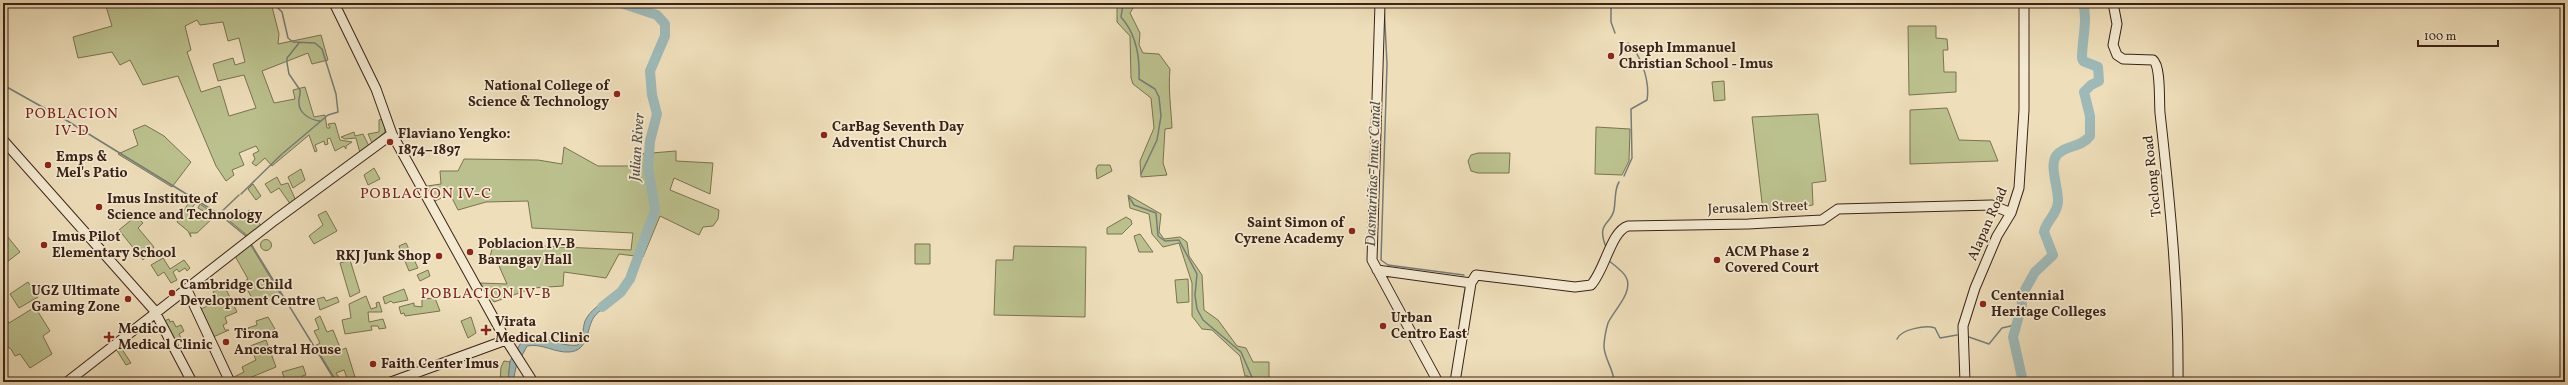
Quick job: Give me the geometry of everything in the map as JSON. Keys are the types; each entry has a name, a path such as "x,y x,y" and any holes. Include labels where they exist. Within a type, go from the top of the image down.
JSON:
{"main road":[{"path":"334,3 376,89 392,134 506,340 533,382"},
{"path":"1380,3 1372,260 1438,382"},
{"name":"Alapan Road","path":"1965,382 1963,326 1976,288 1998,236 2011,213 2021,176 2024,3"},
{"name":"Toclong Road","path":"2114,3 2117,24 2113,45 2117,55 2123,58 2153,60 2157,66 2159,106 2172,223 2178,382"},
{"path":"67,382 250,240 392,134"},
{"path":"3,140 156,314 192,382"},
{"name":"Jerusalem Street","path":"1471,283 1476,275 1575,287 1591,284 1603,270 1617,234 1622,228 1628,226 1748,224 1822,220 1838,209 1992,205 2011,213"},
{"path":"1377,270 1471,283 1455,382"},
{"path":"187,290 230,382"},
{"path":"391,382 506,340"}],"green space":[{"path":"105,3 271,3 279,34 278,44 321,35 328,60 312,64 308,53 262,71 274,103 295,99 293,90 305,87 314,117 325,115 327,128 330,128 328,124 335,123 340,140 352,142 346,146 346,149 344,146 335,151 330,138 327,139 328,144 325,145 324,141 315,145 317,151 315,152 309,135 272,166 265,158 256,166 252,163 255,159 253,154 259,151 256,146 239,153 244,165 232,170 234,175 226,181 216,166 178,76 143,85 130,60 120,65 112,52 78,58 73,37 112,26","holes":["197,20 200,25 223,22 228,41 239,38 245,62 235,65 233,58 213,64 218,81 244,75 256,108 229,116 220,86 201,92 187,52 191,50 185,26"]},
{"path":"1120,3 1136,3 1130,13 1140,33 1139,45 1143,53 1159,54 1170,69 1169,91 1172,128 1165,129 1163,163 1167,175 1141,177 1140,161 1154,128 1151,98 1133,84 1131,78 1130,36 1117,22 1117,9"},
{"path":"1908,26 1936,26 1936,38 1947,39 1948,50 1943,50 1944,72 1956,72 1956,92 1909,95"},
{"path":"1724,81 1725,100 1714,101 1712,82"},
{"path":"1947,108 1959,140 1990,141 1998,161 1910,164 1910,110"},
{"path":"1818,114 1826,181 1812,183 1813,205 1763,211 1752,117"},
{"path":"384,118 385,132 372,143 368,134 379,132 379,120"},
{"path":"145,125 164,136 191,162 172,187 118,154 138,145 133,130"},
{"path":"1596,127 1630,129 1629,161 1622,175 1595,174"},
{"path":"354,132 355,136 363,134 369,146 360,153 356,138 345,139 341,137"},
{"path":"564,147 598,166 631,166 639,154 676,151 676,161 713,163 710,194 674,178 670,190 719,210 718,219 713,226 703,227 699,235 660,216 643,257 619,254 606,278 564,272 563,286 533,288 494,302 480,283 507,284 496,259 489,262 493,244 631,250 633,233 532,228 528,201 486,202 458,210 450,194 435,201 427,186 441,184 440,171 458,171 464,159 538,160 562,164"},
{"path":"1478,153 1510,153 1509,173 1478,173 1471,171 1468,161 1471,155"},
{"path":"1098,165 1110,165 1112,171 1097,179 1096,169"},
{"path":"374,168 380,179 368,185 364,175"},
{"path":"301,169 305,180 293,188 288,177"},
{"path":"277,177 281,185 288,183 296,201 291,205 279,188 271,193 265,184"},
{"path":"253,184 261,196 256,200 248,189"},
{"path":"1128,195 1161,214 1159,232 1164,239 1180,237 1187,242 1189,256 1202,275 1204,310 1218,320 1237,346 1246,348 1253,362 1269,362 1269,382 1251,382 1248,376 1245,376 1240,356 1212,330 1202,329 1192,316 1192,283 1179,243 1163,247 1152,234 1149,214 1130,208"},
{"path":"191,199 196,202 188,214 200,219 205,212 198,208 200,204 216,215 197,233 190,233 191,237 188,231 177,222"},
{"path":"237,208 243,216 249,210 262,227 249,237 225,217"},
{"path":"326,211 337,231 314,244 309,236 323,225 318,215"},
{"path":"136,216 143,223 138,228 154,247 143,260 119,230"},
{"path":"1126,217 1131,220 1132,224 1122,234 1107,234 1107,228"},
{"path":"1140,234 1153,252 1139,252 1134,236"},
{"path":"7,236 20,252 3,265 3,239"},
{"path":"266,239 270,241 272,245 270,249 266,251 262,249 260,245 262,241"},
{"path":"406,243 418,268 409,271 399,246"},
{"path":"250,244 281,295 256,305 243,282 248,279 235,256"},
{"path":"915,244 930,244 930,264 915,264"},
{"path":"1014,246 1086,247 1085,317 994,315 996,260 1013,260"},
{"path":"163,258 170,269 184,260 190,268 187,271 185,268 179,272 177,269 173,272 177,280 171,283 164,272 158,276 151,265"},
{"path":"350,260 360,292 350,297 340,263"},
{"path":"428,270 430,276 420,281 417,275"},
{"path":"1188,279 1189,302 1177,303 1175,280"},
{"path":"28,282 38,297 19,308 10,294"},
{"path":"224,285 237,312 225,317 227,323 223,325 225,330 229,330 213,337 201,309 218,301 213,292"},
{"path":"404,289 408,300 393,303 391,301 385,304 383,297"},
{"path":"366,296 371,309 377,307 376,303 379,302 382,312 368,312 369,322 383,319 386,328 379,329 378,326 371,326 372,330 345,334 342,320 351,318 349,304"},
{"path":"324,297 326,301 337,297 339,302 320,310 317,299"},
{"path":"435,298 440,311 405,316 404,313 401,314 399,307 414,303 414,306 422,307 422,299"},
{"path":"35,307 50,331 43,336 52,354 30,368 20,354 15,356 11,349 3,344 3,315 9,323"},
{"path":"320,316 327,332 333,330 341,350 346,348 355,377 347,378 344,370 336,373 342,382 337,382 315,346 320,343 314,331 319,329 315,319"},
{"path":"268,317 275,329 252,339 248,328 257,325 256,321"},
{"path":"471,317 476,333 468,338 461,321"},
{"path":"169,319 170,322 173,321 176,327 181,325 184,331 179,334 181,338 175,341 164,321"},
{"path":"266,340 276,367 242,381 241,378 233,381 232,378 244,372 242,367 256,360 250,346"},
{"path":"120,346 131,363 126,365 116,349"},
{"path":"504,361 510,362 508,382 500,382 501,367"},
{"path":"303,366 306,375 302,376 303,381 286,382 282,372"}],"water":[{"path":"610,297 614,302 601,310 594,317 584,344 580,348 575,351 564,352 533,345 527,346 516,367 513,382 508,382 510,361 522,341 528,338 535,338 564,344 578,345 583,334 584,324 587,317"}],"waterway":[{"path":"241,194 282,154 328,115 338,112 336,94 322,49 315,43 293,42 288,38 282,12 273,3"},
{"name":"Julian River","path":"602,307 621,292 630,279 655,210 648,167 650,141 657,114 652,95 650,71 665,36 665,24 657,15 621,3"},
{"path":"1126,3 1123,4 1121,17 1134,38 1139,62 1139,79 1155,89 1159,97 1161,116 1157,140 1141,174"},
{"path":"1611,3 1611,22 1615,33"},
{"path":"2023,382 2013,337 2022,305 2021,297 2035,272 2053,255 2044,232 2047,224 2056,211 2058,202 2054,161 2059,152 2082,143 2090,136 2090,116 2084,92 2091,85 2099,81 2098,67 2083,61 2082,58 2085,23 2083,3"},
{"name":"Dasmariñas-Imus Canal","path":"1384,4 1387,64 1381,260 1388,265 1464,275"},
{"path":"299,43 287,58 289,74 300,90 299,101 301,110 309,118 320,121"},
{"path":"1624,176 1632,158 1631,109 1647,100 1648,93 1646,78 1641,62 1633,48 1628,43"},
{"path":"5,86 53,113"},
{"path":"61,117 219,214 247,237"},
{"path":"1606,247 1603,239 1603,228 1610,219 1614,210 1616,188 1619,182"},
{"path":"219,214 239,195"},
{"path":"1129,197 1134,205 1156,213 1158,236 1165,241 1179,240 1197,274 1195,295 1197,309 1203,320 1241,352 1254,382"},
{"path":"251,244 336,382"},
{"path":"1608,260 1623,273 1628,283 1625,295 1608,323 1605,338 1605,352 1613,373 1614,382"},
{"path":"1460,321 1465,289"},
{"path":"1966,336 1989,344 2002,328 2015,325"},
{"path":"1897,339 1908,330 1926,327 1935,328 1940,338 1957,335"}],"place":[{"name":"Joseph Immanuel Christian School - Imus","path":"1611,56"},
{"name":"National College of Science & Technology","path":"617,94"},
{"name":"CarBag Seventh Day Adventist Church","path":"824,135"},
{"name":"Flaviano Yengko: 1874–1897","path":"390,142"},
{"name":"Emps & Mel's Patio","path":"48,165"},
{"name":"Imus Institute of Science and Technology","path":"99,207"},
{"name":"Saint Simon of Cyrene Academy","path":"1352,231"},
{"name":"Imus Pilot Elementary School","path":"44,245"},
{"name":"Poblacion IV-B Barangay Hall","path":"470,252"},
{"name":"RKJ Junk Shop","path":"439,256"},
{"name":"ACM Phase 2 Covered Court","path":"1717,260"},
{"name":"Cambridge Child Development Centre","path":"172,293"},
{"name":"UGZ Ultimate Gaming Zone","path":"128,299"},
{"name":"Centennial Heritage Colleges","path":"1983,304"},
{"name":"Urban Centro East","path":"1383,326"},
{"name":"Virata Medical Clinic","path":"486,330"},
{"name":"Medico Medical Clinic","path":"109,337"},
{"name":"Tirona Ancestral House","path":"226,342"},
{"name":"Faith Center Imus","path":"373,364"}],"district":[{"name":"POBLACION IV-D","path":"72,122"},
{"name":"POBLACION IV-C","path":"426,194"},
{"name":"POBLACION IV-B","path":"486,294"}]}
